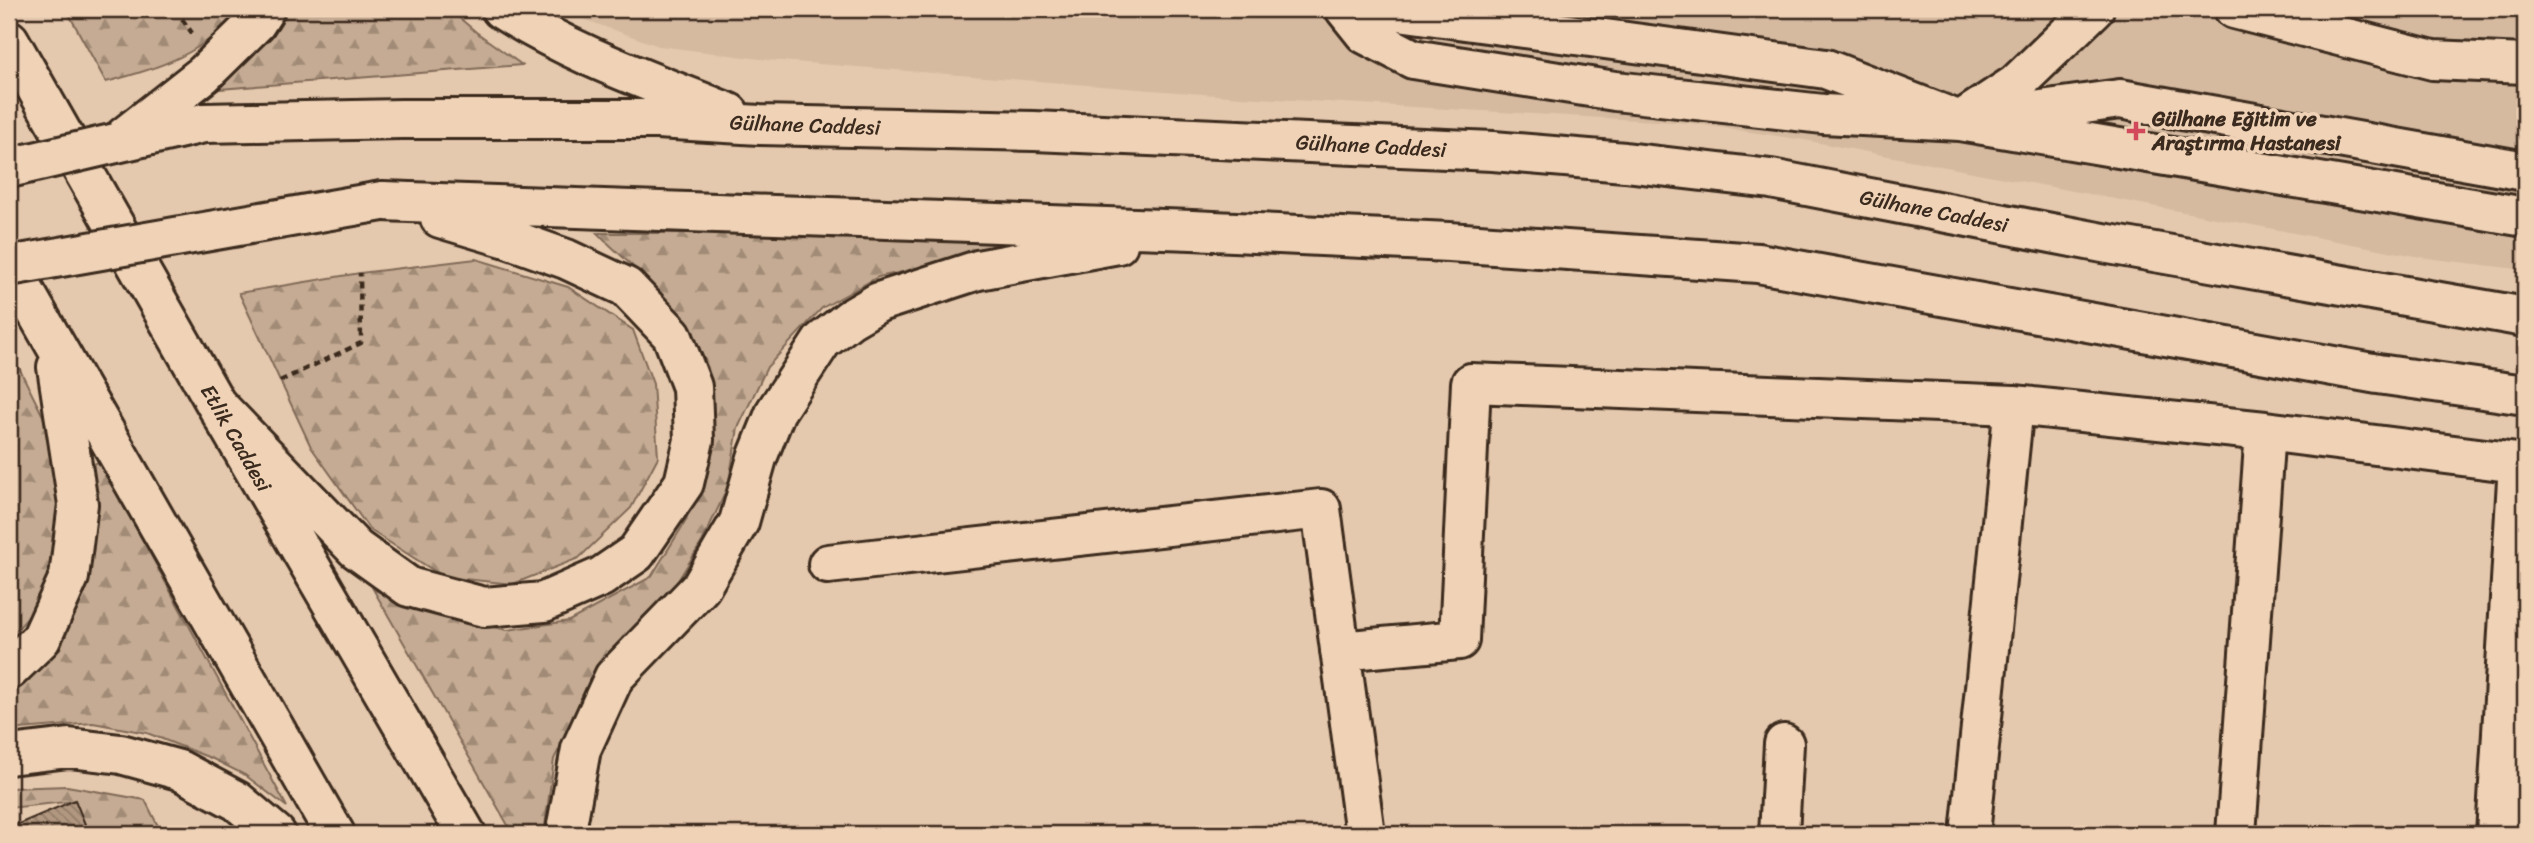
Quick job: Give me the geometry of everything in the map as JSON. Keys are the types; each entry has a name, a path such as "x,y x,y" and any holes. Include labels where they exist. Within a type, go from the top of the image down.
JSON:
{"main road":[{"path":"116,143 204,74 256,23 265,9"},
{"path":"501,9 550,37 626,72 760,125"},
{"path":"1345,9 1365,34 1413,59 1615,91 1823,114 1959,121 2525,217"},
{"path":"1384,9 1826,69 1959,121 2120,99 2525,171"},
{"path":"1959,121 2016,85 2094,9"},
{"path":"2234,9 2433,60 2525,64"},
{"name":"Etlik Caddesi","path":"9,25 17,55 466,834"},
{"name":"Gülhane Caddesi","path":"9,168 204,123 401,118 657,119 760,125 1048,131 1493,151 1625,162 1771,179 2103,243 2525,317"},
{"path":"216,404 356,549 409,587 484,607 544,603 601,577 636,554 684,483 694,440 692,387 672,335 626,286 566,259 507,237 382,201"},
{"path":"335,834 9,265 382,201 1192,230 1449,242 1758,263 2365,372 2525,395"},
{"path":"568,834 567,825 580,749 614,677 701,587 738,522 757,458 776,411 822,341 850,319 879,302 978,270 1192,230"},
{"path":"9,670 41,639 69,577 78,504 53,344"},
{"path":"1340,651 1459,640 1471,383 2014,405 2265,431 2522,463 2496,834"},
{"path":"1970,834 2014,405"},
{"path":"2236,834 2265,431"},
{"path":"828,564 1321,509 1364,834"},
{"path":"1779,834 1784,744"},
{"path":"9,755 69,748 121,754 178,770 237,801 276,834"}],"path":[{"path":"175,9 194,36"},
{"path":"280,381 361,343 360,273"},
{"path":"9,374 20,370"}],"shaded area":[{"name":"Gülhane Eğitim ve Araştırma Hastanesi","path":"562,9 2525,9 2525,270 2426,258 1804,140 1690,123 1241,97 768,60 659,46 577,17"}],"green space":[{"path":"66,9 240,9 227,24 197,48 162,65 106,82"},
{"path":"285,9 449,9 522,65 219,89"},
{"path":"597,233 812,233 1037,245 878,277 822,308 767,367 738,428 728,487 702,542 664,603 599,672 554,759 544,834 513,834 373,589 406,604 441,615 507,630 569,621 651,577 685,522 702,472 712,415 708,368 688,325 655,287"},
{"path":"476,259 568,287 633,330 653,384 658,457 631,508 579,558 513,584 444,577 370,530 311,447 239,293 360,273"},
{"path":"9,354 43,416 61,485 59,547 34,611 9,638"},
{"path":"100,461 287,807 245,775 213,759 147,733 93,723 9,730 9,695 54,646 82,470"},
{"path":"67,786 145,800 162,834 89,834 75,801 9,808 9,788"}],"building":[{"path":"75,800 89,834 9,834 9,828"}],"place":[{"name":"Gülhane Eğitim ve Araştırma Hastanesi","path":"2136,131"}]}
